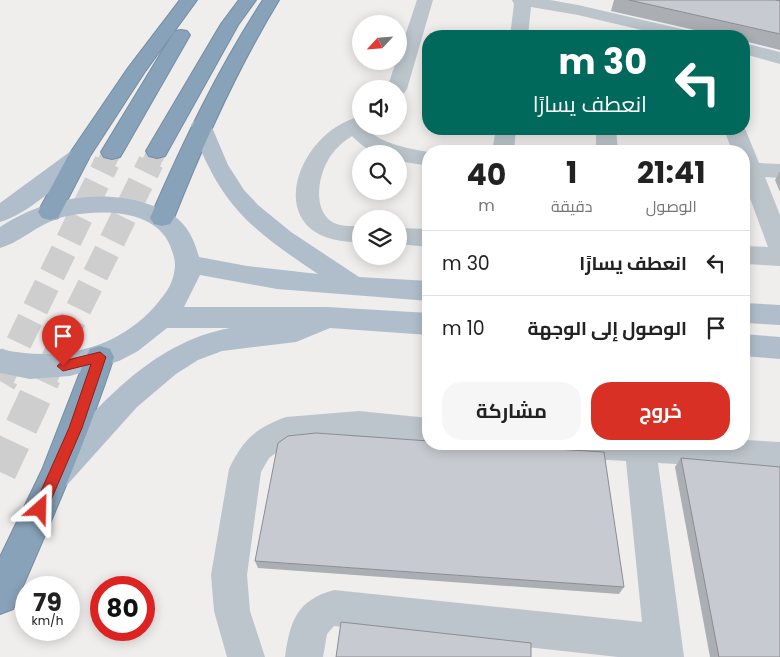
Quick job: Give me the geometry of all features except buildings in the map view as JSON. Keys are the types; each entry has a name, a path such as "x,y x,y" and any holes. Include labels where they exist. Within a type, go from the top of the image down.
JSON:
{"highway":[{"path":"50,212 79,156 135,72 178,12 189,0"},
{"path":"112,152 179,38 206,0"},
{"path":"157,151 230,24 248,0"},
{"path":"162,218 201,125 229,69 271,0"},
{"path":"0,596 56,475 100,357"}],"main road":[{"path":"201,125 214,158 225,179 242,203 278,235 352,286"},
{"path":"0,214 30,194 79,156"},
{"path":"0,239 16,227 50,212 91,204 130,206 162,218 182,237 188,263 182,290 162,318 134,340 100,357 63,366 28,367 0,361"},
{"path":"188,263 246,276 422,291"},
{"path":"750,313 780,315"},
{"path":"162,318 327,317 422,324"},
{"path":"56,475 130,394 176,360 210,344 228,339 296,331 327,317"},
{"path":"750,346 780,348"}],"street":[{"path":"401,80 425,0"},
{"path":"520,30 522,0 578,10 663,30"},
{"path":"750,50 780,58"},
{"path":"352,128 335,138 314,164 309,176 307,206 310,214 328,230 352,233"},
{"path":"365,135 369,141 378,145"},
{"path":"407,155 422,158"},
{"path":"750,160 780,171"},
{"path":"750,171 780,246"},
{"path":"407,237 422,238"},
{"path":"750,255 780,257"},
{"path":"246,657 232,611 230,575 245,468 254,453 271,437 286,430 359,424 422,430"},
{"path":"304,657 308,632 312,621 318,614 334,608 664,650 641,450"},
{"path":"704,450 780,456"}],"tunnel":[{"path":"151,163 157,151"},
{"path":"106,163 112,152"},
{"path":"2,377 107,162"},
{"path":"45,377 151,162"},
{"path":"0,381 3,376"},
{"path":"0,472 45,376"}],"route":[{"path":"40,509 75,428 100,357 63,366"}]}
